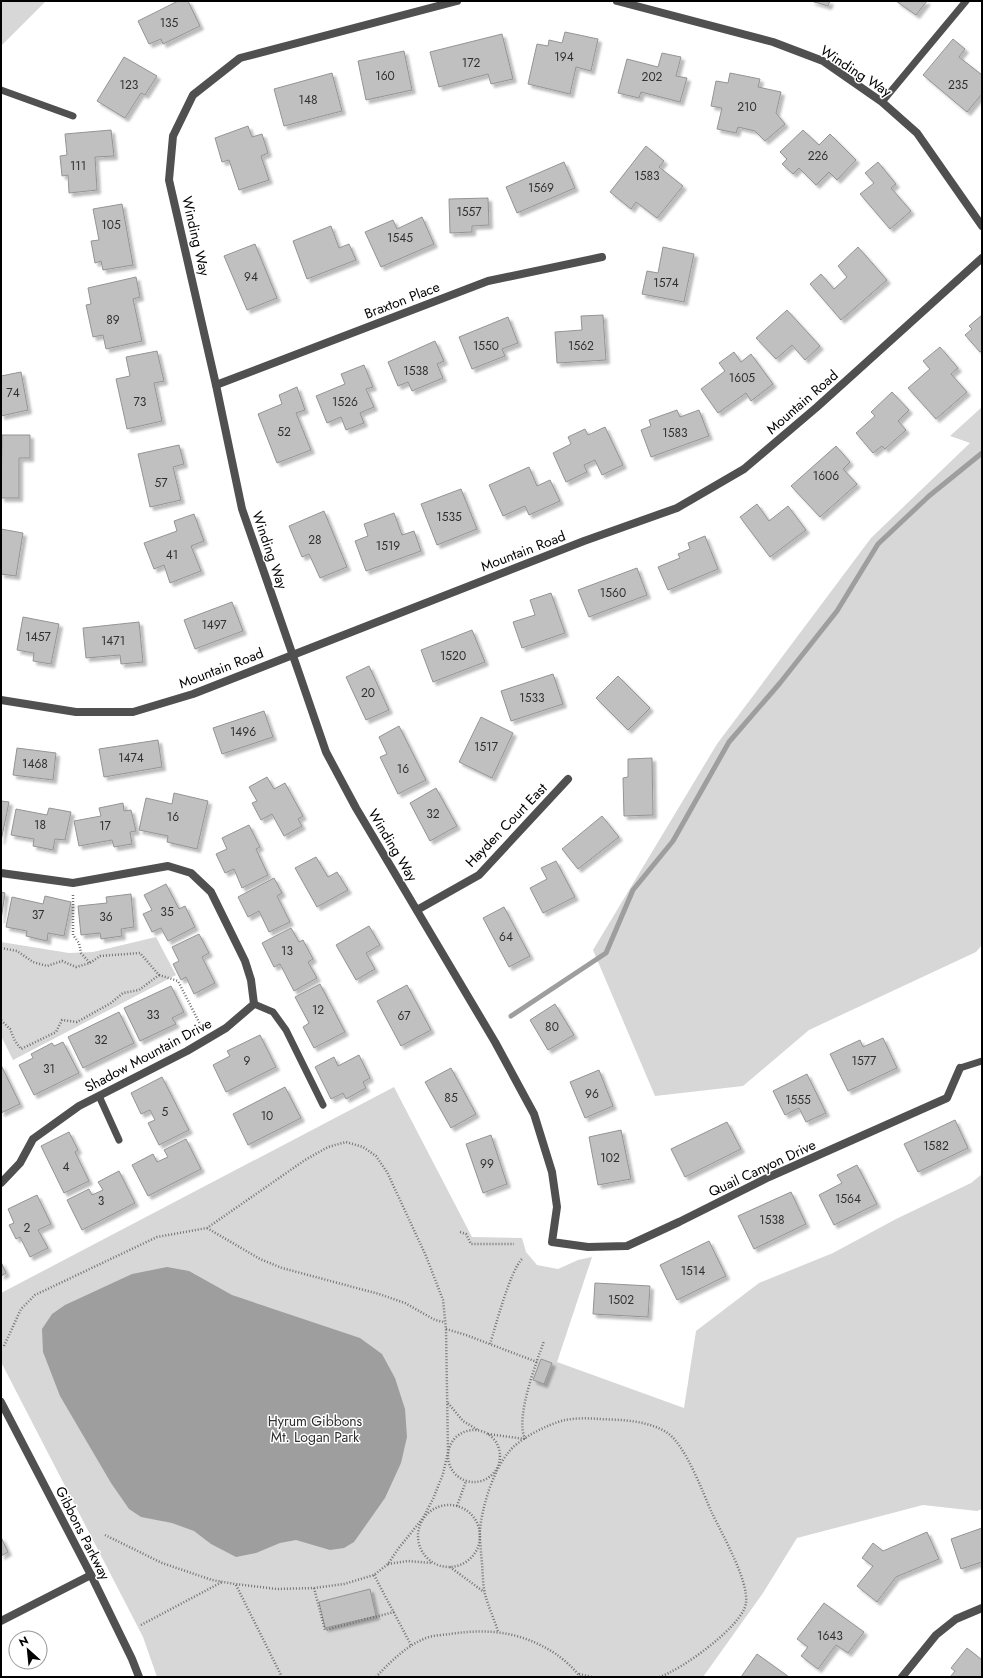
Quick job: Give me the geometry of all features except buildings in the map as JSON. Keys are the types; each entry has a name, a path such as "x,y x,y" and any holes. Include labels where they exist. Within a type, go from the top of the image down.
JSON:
{"street":[{"name":"Winding Way","path":"457,1 240,58 193,95 173,136 169,180 216,385 242,510 326,752 356,808 418,910 495,1042 534,1114 552,1172 557,1207 552,1242"},
{"name":"Winding Way","path":"617,1 773,42 823,61 882,102 917,133 982,226"},
{"name":"Braxton Place","path":"216,385 488,281 602,257"},
{"name":"Mountain Road","path":"1,700 76,712 133,712 193,694 584,541 677,508 744,469 818,407 982,258"},
{"name":"Hayden Court East","path":"418,910 479,875 568,779"},
{"path":"1,872 73,882 168,866 191,873 211,892 245,961 251,980 254,1004"},
{"name":"Shadow Mountain Drive","path":"1,1183 20,1163 33,1139 79,1106 208,1039 226,1028 254,1004"},
{"name":"Quail Canyon Drive","path":"552,1242 588,1247 627,1246 769,1177 947,1098 960,1068"},
{"name":"Gibbons Parkway","path":"1,1402 91,1575 132,1659 139,1677"},
{"path":"1,1621 91,1575"},
{"path":"902,1677 936,1635 956,1619 982,1608"}],"lane":[{"path":"882,102 966,1"},
{"path":"1,90 73,116"},
{"path":"254,1004 272,1012 286,1030 323,1105"},
{"path":"960,1068 982,1061"},
{"path":"99,1096 119,1140"}],"path":[{"path":"73,882 74,935 79,943 80,953 90,963"},
{"path":"1,948 17,951 33,962 47,966 62,961 76,967 90,963 100,956 140,953 159,975 178,981 208,1039"},
{"path":"1,1020 10,1029 15,1041 21,1049 56,1032 62,1020 77,1022 111,1003 123,993 139,990 159,975"},
{"path":"4,1346 21,1309 35,1295 157,1237 207,1228 305,1160 328,1147 346,1142 362,1147 376,1156 387,1172 404,1206 444,1300 448,1403 448,1452 454,1472 466,1481 478,1482 489,1478 508,1452 516,1444 541,1430 565,1420 589,1418 628,1421 654,1426 669,1434 679,1446 687,1460 728,1544 743,1584 746,1603 742,1612 725,1634 667,1675 659,1677"},
{"path":"207,1228 260,1260 282,1268 379,1294 405,1304 435,1320 444,1322"},
{"path":"460,1232 466,1234 471,1244 514,1244"},
{"path":"490,1344 517,1264 522,1259"},
{"path":"446,1329 537,1362"},
{"path":"525,1439 522,1433 522,1425 526,1395 544,1341"},
{"path":"448,1403 463,1422 494,1440 498,1446 500,1458 486,1502 478,1546 470,1558 463,1563 449,1567"},
{"path":"434,1563 423,1553 418,1540 419,1526 434,1499 448,1452 453,1442 461,1434 472,1431 525,1439"},
{"path":"457,1506 466,1481"},
{"path":"105,1535 162,1563 212,1580 277,1589 314,1588 344,1584 374,1575 388,1564 398,1549 428,1512 438,1506 449,1504 457,1506 471,1514 478,1524 480,1531 485,1593 498,1632"},
{"path":"388,1564 408,1561 434,1563 449,1567 485,1593"},
{"path":"374,1575 411,1645"},
{"path":"141,1625 222,1582"},
{"path":"235,1584 282,1677"},
{"path":"314,1588 325,1630 394,1612"},
{"path":"376,1677 411,1645 430,1636 468,1631 498,1632 518,1635 542,1645 563,1659 579,1676 592,1677"}],"green space":[{"path":"1,1 46,1 1,46"},
{"path":"982,407 982,945 976,952 809,1030 743,1086 655,1096 593,950 717,744 871,538 970,443 950,436"},
{"path":"156,937 176,975 13,1060 1,1036 1,942 69,953 93,952"},
{"name":"Hyrum Gibbons Mt. Logan Park","path":"394,1087 472,1237 522,1238 526,1252 537,1265 558,1269 578,1260 592,1257 557,1362 684,1408 696,1331 759,1283 833,1253 896,1219 971,1183 982,1174 982,1509 977,1511 923,1505 797,1538 763,1593 703,1677 157,1677 143,1637 1,1362 1,1293"}],"shaded area":[{"path":"167,1267 189,1271 232,1295 360,1338 382,1354 395,1378 405,1409 407,1437 401,1463 385,1498 354,1542 344,1548 330,1550 296,1540 280,1543 256,1553 236,1557 211,1544 194,1531 172,1523 141,1517 129,1509 111,1483 60,1396 43,1352 42,1329 52,1314 65,1305 132,1274"}],"waterway":[{"path":"511,1016 606,953 633,890 673,841 729,742 780,683 837,611 878,544 929,496 982,453"}]}
